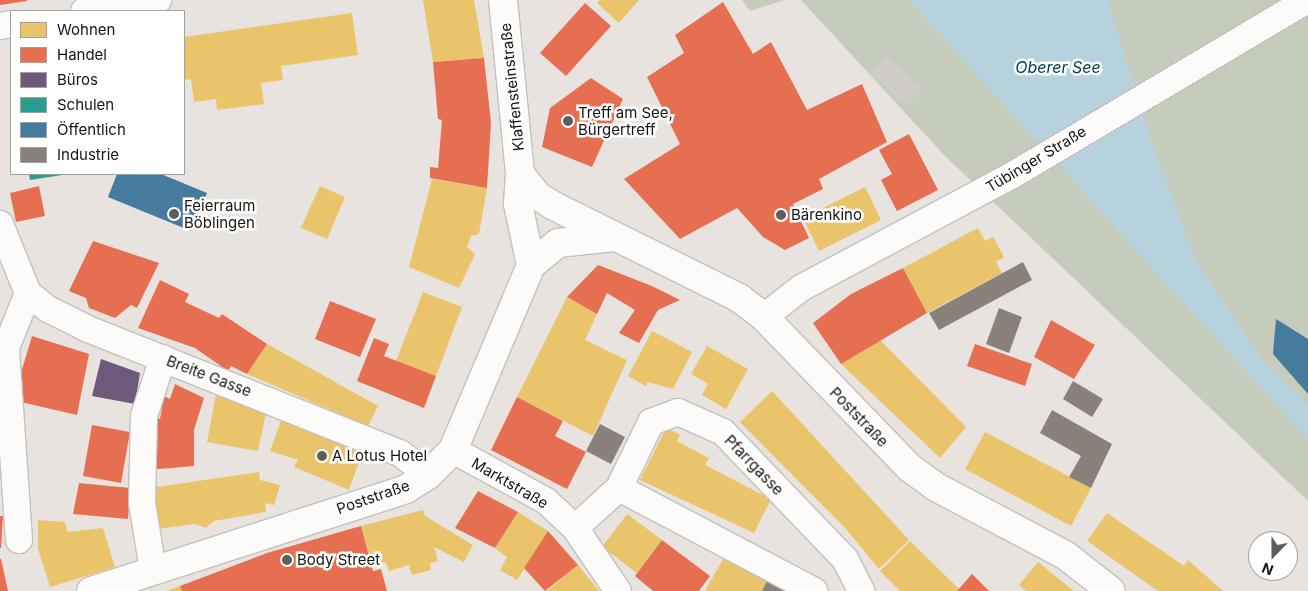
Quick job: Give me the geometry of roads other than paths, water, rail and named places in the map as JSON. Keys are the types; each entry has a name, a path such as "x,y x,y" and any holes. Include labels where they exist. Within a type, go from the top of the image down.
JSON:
{"main road":[{"name":"Klaffensteinstraße","path":"503,0 520,174"},
{"name":"Poststraße","path":"520,174 538,196 614,237 698,275 764,317 910,468 936,487 1065,555 1111,591"},
{"path":"520,174 518,204 531,264"},
{"name":"Poststraße","path":"91,591 406,488 428,476 453,450 531,264 558,243 614,237"}],"street":[{"path":"91,10 158,0"},
{"name":"Tübinger Straße","path":"764,317 801,288 1048,153 1137,98 1308,0"},
{"path":"0,224 10,255 28,293 6,348 19,540"},
{"name":"Breite Gasse","path":"28,293 88,329 400,453 428,476"},
{"path":"153,570 142,503 144,416 162,358"},
{"name":"Pfarrgasse","path":"575,528 619,488 651,422 678,412 723,432 845,559 861,591"},
{"name":"Marktstraße","path":"453,450 546,501 575,528 618,591"},
{"path":"619,488 814,591"}],"water":[{"name":"Oberer See","path":"909,0 1107,0 1150,138 1196,261 1264,363 1308,404 1308,440"}],"place":[{"name":"Treff am See, Bürgertreff","path":"568,121"},
{"name":"Feierraum Böblingen","path":"174,214"},
{"name":"Bärenkino","path":"781,215"},
{"name":"A Lotus Hotel","path":"322,456"},
{"name":"Body Street","path":"287,560"}]}
